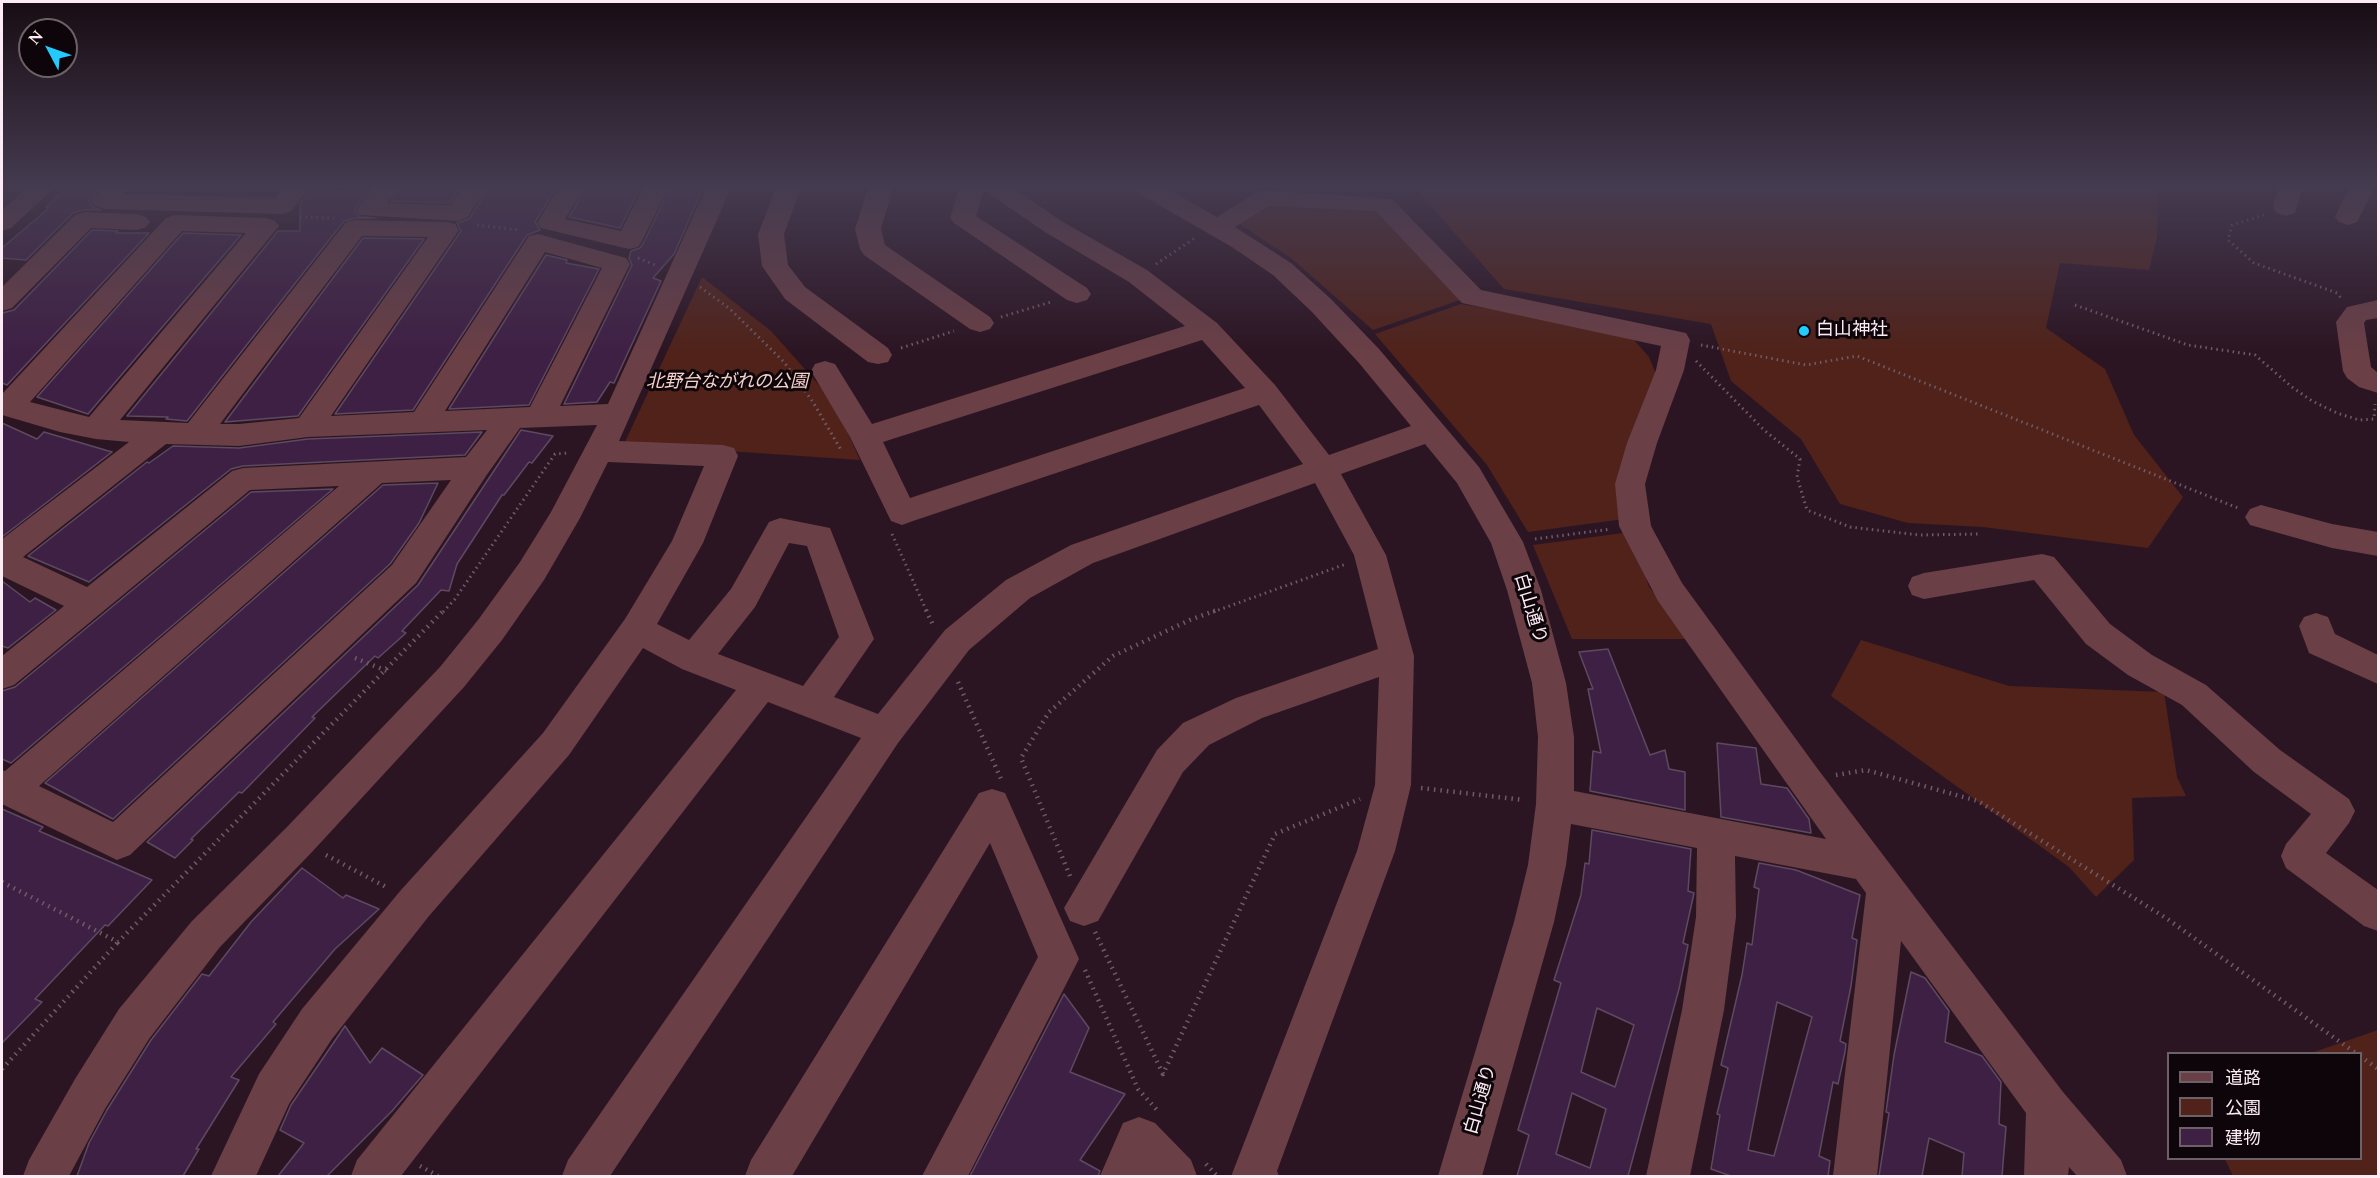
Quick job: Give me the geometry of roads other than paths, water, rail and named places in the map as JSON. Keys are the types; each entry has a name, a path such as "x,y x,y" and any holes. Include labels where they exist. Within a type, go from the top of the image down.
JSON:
{"street":[{"path":"2,302 61,243"},
{"path":"156,243 5,405 60,422 96,429 160,434 239,435 309,427 618,414"},
{"path":"96,429 252,243"},
{"path":"197,433 343,243"},
{"path":"309,427 437,243"},
{"path":"423,422 537,243"},
{"path":"374,473 5,788 117,843 404,574 475,468 526,417 617,264 541,243"},
{"path":"45,1176 90,1094 134,1024 206,934 299,840 452,677 490,630 532,571 564,518 618,414 695,243"},
{"path":"772,243 775,266 795,293 878,355"},
{"path":"871,243 873,249 980,323"},
{"path":"1000,243 1077,294"},
{"path":"1081,243 1138,276 1207,329 1265,392 1323,469 1370,555 1397,656 1393,785 1376,851 1254,1174 1257,1176"},
{"name":"白山通り","path":"1242,243 1282,269 1322,305 1432,429 1468,475 1507,542 1539,637 1549,683 1556,736 1555,804 1546,865 1534,922 1460,1176"},
{"path":"1420,243 1472,297 1675,344 1670,370 1642,443 1630,484 1635,526 1670,592 1804,779 2048,1107 2105,1176"},
{"path":"2368,311 2350,322 2357,371 2369,381 2378,383"},
{"path":"865,437 1207,329"},
{"path":"825,371 865,437 902,513 1265,392"},
{"path":"584,1176 885,732 957,640 1018,588 1082,554 1432,429"},
{"path":"2,556 160,434"},
{"path":"233,1176 274,1089 317,1024 415,903 556,744 637,629 687,543 723,456 597,451"},
{"path":"2,675 243,479 475,468"},
{"path":"2260,517 2332,536 2379,544"},
{"path":"694,659 743,598 780,530 819,536 857,639 810,704"},
{"path":"2,562 90,603"},
{"path":"1924,586 2042,566 2098,634 2140,665 2194,695 2267,761 2336,811 2300,856 2379,913"},
{"path":"2316,626 2321,643 2379,670"},
{"path":"637,629 694,659 885,732"},
{"path":"1084,908 1170,761 1196,734 1249,708 1397,656"},
{"path":"373,1176 760,685"},
{"path":"1555,804 1716,835 1876,877"},
{"path":"766,1176 992,805 1059,959 944,1176"},
{"path":"1668,1176 1703,1010 1716,917 1716,835"},
{"path":"1855,1176 1876,877"},
{"path":"2046,1176 2048,1107"},
{"path":"1122,1176 1139,1139 1175,1176"}],"place":[{"name":"白山神社","path":"1804,331"}],"park label":[{"name":"北野台ながれの公園","path":"727,383"}]}
